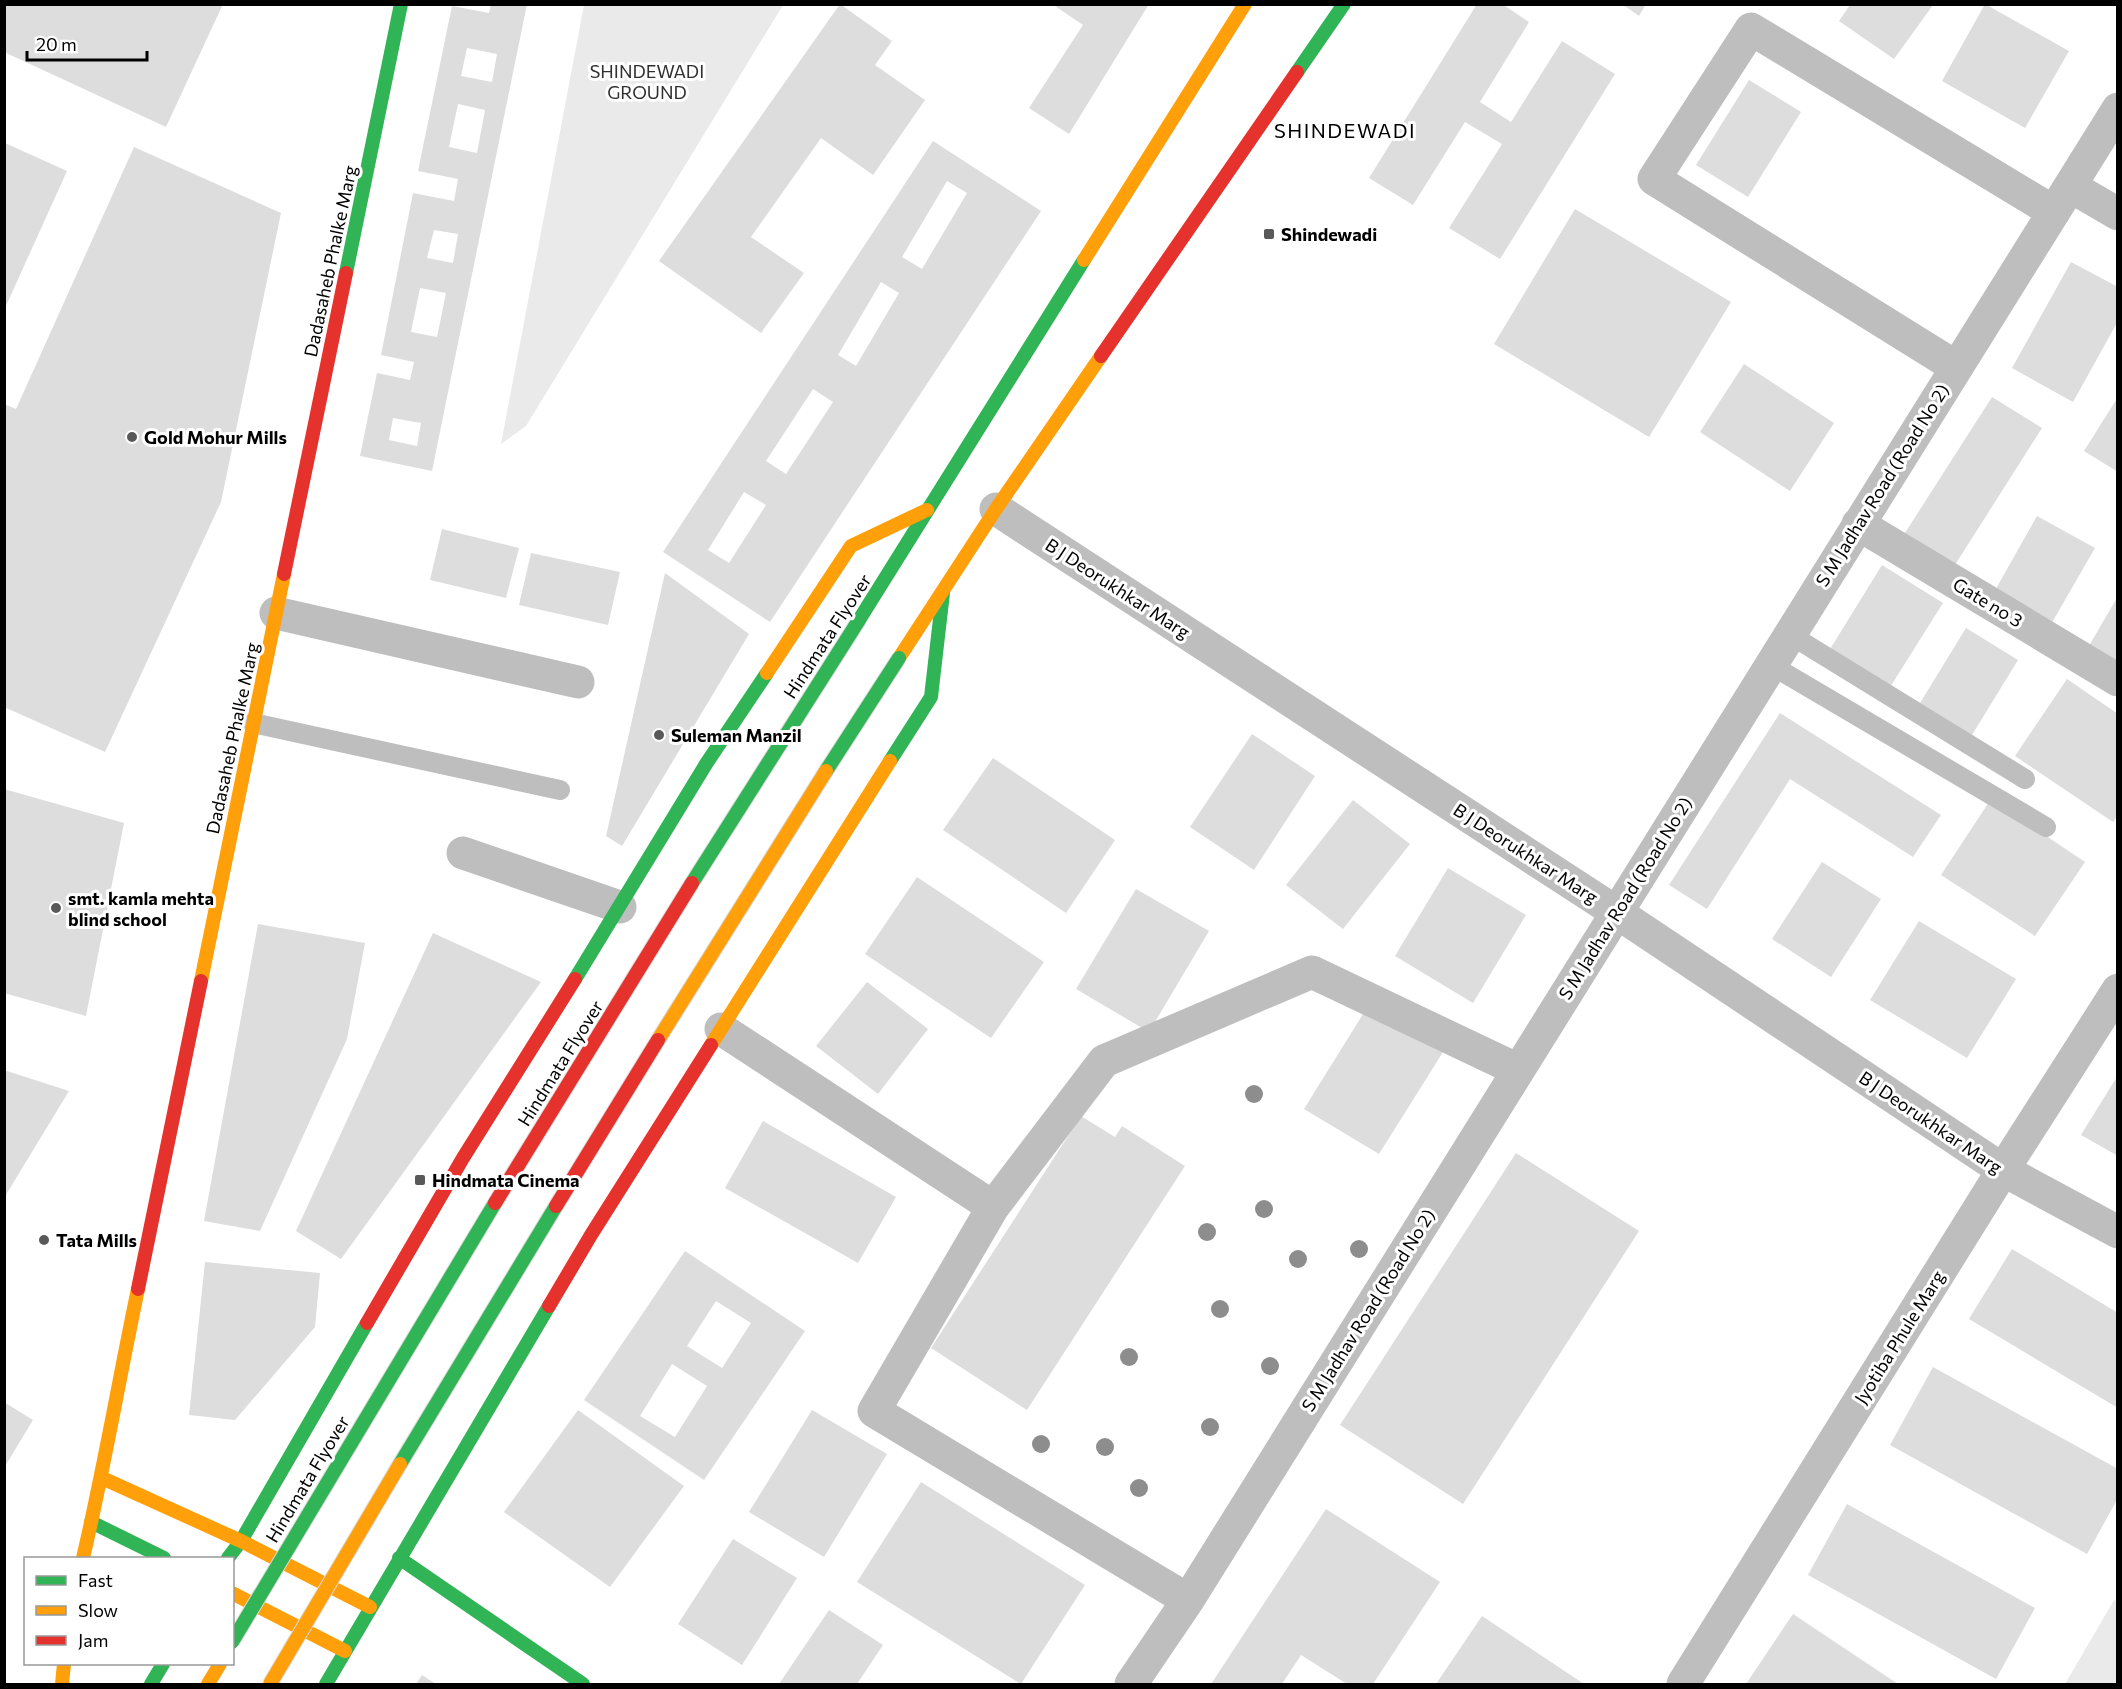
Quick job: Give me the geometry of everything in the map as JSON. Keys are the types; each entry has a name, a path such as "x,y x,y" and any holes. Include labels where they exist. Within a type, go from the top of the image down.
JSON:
{"main road":[{"name":"Dadasaheb Phalke Marg","path":"83,1557 102,1478 111,1419 401,4"},
{"name":"Hindmata Flyover","path":"234,1639 507,1184 742,801 859,620 1245,4"},
{"path":"270,1684 320,1596 559,1201 795,819 996,508 1344,4"},
{"path":"229,1557 241,1541 463,1158 620,907 706,764 851,546 927,510"},
{"path":"326,1684 591,1235 932,697 943,593"},
{"path":"102,1478 241,1541 370,1607"},
{"path":"92,1522 162,1557"},
{"path":"399,1558 583,1684"},
{"path":"234,1594 345,1651"},
{"path":"62,1684 64,1665"},
{"path":"151,1684 162,1665"},
{"path":"208,1684 219,1665"}],"street":[{"path":"1956,367 1654,179 1751,29 2062,199 2118,214"},
{"name":"S M Jadhav Road (Road No 2)","path":"1131,1684 1188,1600 2118,110"},
{"name":"B J Deorukhkar Marg","path":"996,508 1616,912 2003,1170 2118,1232"},
{"name":"Gate no 3","path":"1858,524 2118,680"},
{"path":"276,613 578,682"},
{"path":"463,853 620,907"},
{"path":"1188,1600 874,1411 993,1208 1104,1061 1312,972 1518,1070"},
{"name":"Jyotiba Phule Marg","path":"1683,1684 2003,1170 2118,990"},
{"path":"721,1029 993,1208"}],"lane":[{"path":"1789,634 2025,779"},
{"path":"1771,665 2046,827"},
{"path":"254,723 560,790"}],"green space":[{"name":"SHINDEWADI GROUND","path":"584,5 783,5 526,426 501,444"},
{"path":"2114,1600 2118,1602 2117,1684 2065,1684"}],"building":[{"path":"4,4 223,4 166,127 4,52"},
{"path":"491,4 527,4 432,471 360,456 377,373 410,380 414,362 381,355 413,193 454,201 458,179 418,171 452,6 489,13","holes":["467,48 497,54 492,82 461,76","458,104 485,110 477,153 449,147","434,230 458,234 453,263 427,258","420,288 446,293 437,337 411,332","393,418 421,423 417,446 389,440"]},
{"path":"840,4 892,41 875,65 925,100 873,175 821,138 751,237 804,273 761,333 659,261"},
{"path":"1052,4 1149,4 1069,134 1029,108 1083,25"},
{"path":"1477,4 1502,4 1529,22 1480,102 1511,122 1562,41 1615,74 1500,259 1449,228 1502,144 1465,122 1413,205 1369,178"},
{"path":"1622,4 1646,4 1639,16"},
{"path":"1985,4 2069,51 2025,128 1942,81"},
{"path":"1850,5 1933,5 1894,59 1839,21"},
{"path":"1749,80 1801,112 1748,197 1696,165"},
{"path":"933,141 1041,211 770,622 663,552","holes":["947,181 967,193 922,269 902,257","881,282 899,293 856,366 838,355","813,389 833,402 786,474 766,461","744,492 766,505 729,563 708,550"]},
{"path":"5,143 67,171 5,308"},
{"path":"134,147 281,213 221,502 105,752 4,707 4,404 16,409"},
{"path":"1575,209 1731,302 1649,437 1494,344"},
{"path":"2071,262 2118,287 2118,321 2073,402 2012,368"},
{"path":"1744,364 1834,423 1790,491 1700,432"},
{"path":"1992,397 2042,428 1953,568 1903,536"},
{"path":"2118,397 2118,472 2084,451"},
{"path":"2037,516 2095,548 2050,626 1993,594"},
{"path":"442,529 519,548 506,598 430,580"},
{"path":"531,553 620,572 608,625 519,605"},
{"path":"1882,565 1943,603 1887,692 1827,654"},
{"name":"Suleman Manzil","path":"665,573 749,634 622,846 606,836"},
{"path":"2118,596 2118,669 2086,651"},
{"path":"1966,628 2018,660 1972,735 1920,703"},
{"path":"2067,679 2118,714 2118,815 2113,822 2015,756"},
{"path":"1780,713 1941,815 1913,857 1790,779 1707,909 1669,885"},
{"path":"1252,734 1315,776 1254,870 1190,827"},
{"path":"993,758 1115,840 1066,913 943,830"},
{"name":"smt. kamla mehta blind school","path":"4,789 124,823 86,1016 4,993"},
{"path":"1991,799 2085,862 2035,936 1941,875"},
{"path":"1353,800 1410,844 1343,929 1286,885"},
{"path":"1822,862 1881,899 1831,977 1772,939"},
{"path":"1448,868 1526,915 1473,1003 1395,956"},
{"path":"917,877 1044,962 991,1038 865,954"},
{"path":"1136,889 1209,931 1149,1032 1076,989"},
{"path":"1919,921 2016,979 1967,1058 1870,1000"},
{"path":"258,924 365,943 347,1039 260,1231 204,1221"},
{"path":"433,933 541,982 341,1259 296,1231"},
{"path":"867,982 928,1029 878,1094 816,1046"},
{"path":"1368,1006 1443,1052 1379,1154 1304,1109"},
{"path":"4,1070 69,1091 4,1198"},
{"path":"2118,1075 2118,1156 2081,1135"},
{"path":"1081,1116 1115,1137 1122,1126 1185,1166 1027,1410 931,1348"},
{"path":"763,1121 896,1197 858,1263 725,1188"},
{"path":"1516,1153 1639,1231 1463,1504 1340,1425"},
{"path":"2012,1249 2118,1313 2118,1408 1969,1319"},
{"path":"685,1251 805,1331 704,1480 584,1400","holes":["716,1301 751,1323 722,1368 687,1346","672,1364 707,1386 675,1437 640,1416"]},
{"path":"205,1262 320,1273 315,1327 235,1420 189,1415"},
{"path":"1933,1367 2118,1469 2118,1498 2087,1554 1890,1445"},
{"path":"4,1402 33,1420 4,1468"},
{"path":"578,1410 684,1486 610,1587 504,1512"},
{"path":"812,1410 887,1454 824,1557 749,1512"},
{"path":"921,1482 1085,1585 1021,1684 857,1582"},
{"path":"1847,1504 2035,1608 1996,1679 1808,1575"},
{"path":"1326,1509 1440,1582 1373,1684 1347,1684 1301,1655 1282,1684 1211,1684"},
{"path":"733,1539 797,1578 742,1665 678,1624"},
{"path":"829,1610 883,1645 857,1684 779,1684"},
{"path":"1793,1614 1898,1684 1746,1684"},
{"path":"1482,1616 1584,1684 1436,1684"},
{"path":"422,1675 436,1684 416,1684"}],"traffic: fast":[{"path":"346,273 401,4"},
{"path":"1297,72 1344,4"},
{"path":"859,620 1084,260"},
{"path":"890,761 931,697 943,593"},
{"path":"692,883 859,620"},
{"path":"826,771 899,658"},
{"path":"575,979 706,764 767,673"},
{"path":"234,1639 495,1203"},
{"path":"400,1464 556,1206"},
{"path":"326,1684 549,1306"},
{"path":"229,1557 241,1541 367,1323"},
{"path":"91,1522 162,1557"},
{"path":"399,1558 583,1684"},
{"path":"151,1684 162,1665"}],"traffic: slow":[{"path":"1084,260 1245,4"},
{"path":"899,658 996,509 1101,356"},
{"path":"767,673 851,546 927,510"},
{"path":"201,981 284,574"},
{"path":"711,1045 890,761"},
{"path":"658,1040 826,771"},
{"path":"83,1557 138,1289"},
{"path":"270,1684 400,1464"},
{"path":"102,1478 241,1541 370,1607"},
{"path":"234,1594 345,1651"},
{"path":"62,1684 64,1665"},
{"path":"208,1684 219,1665"}],"traffic: jam":[{"path":"1101,356 1297,72"},
{"path":"284,574 346,273"},
{"path":"495,1203 692,883"},
{"path":"367,1323 463,1158 575,979"},
{"path":"138,1289 201,981"},
{"path":"556,1206 658,1040"},
{"path":"549,1306 711,1045"}],"place":[{"name":"Shindewadi","path":"1269,234"},
{"name":"Gold Mohur Mills","path":"132,437"},
{"name":"Suleman Manzil","path":"659,735"},
{"name":"smt. kamla mehta blind school","path":"56,908"},
{"name":"Hindmata Cinema","path":"420,1180"},
{"name":"Tata Mills","path":"44,1240"}],"district":[{"name":"SHINDEWADI","path":"1345,130"}]}
